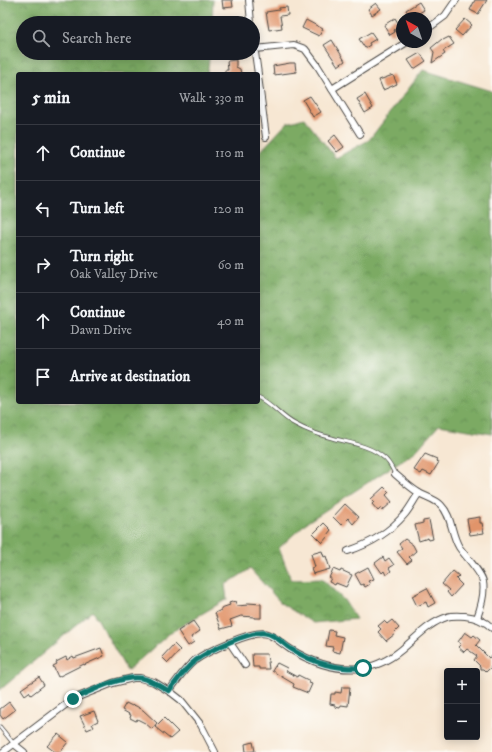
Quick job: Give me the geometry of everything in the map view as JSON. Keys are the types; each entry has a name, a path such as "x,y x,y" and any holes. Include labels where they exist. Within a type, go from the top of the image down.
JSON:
{"street":[{"path":"249,0 250,16"},
{"path":"432,26 445,16 456,0"},
{"path":"260,48 294,45 309,52 360,134"},
{"path":"332,89 397,48"},
{"path":"256,60 258,72"},
{"path":"260,91 266,138"},
{"path":"395,474 419,493 440,504 445,511 463,554 482,576 482,600 477,618"},
{"path":"348,551 380,537 390,530 406,513 419,493"},
{"path":"169,691 194,661 213,650 244,636 265,633 273,636 290,649 322,665 363,668 389,659 432,624 447,617 457,616 477,618 492,628"},
{"path":"230,643 245,665"},
{"path":"3,752 73,699 125,679 140,678 154,682 181,700 194,716 215,752"},
{"path":"14,744 24,752"}],"lane":[{"path":"260,398 265,400 294,423 304,428 330,438 370,449 388,461 395,474"},
{"path":"0,728 14,744"}],"green space":[{"path":"0,0 213,0 212,16 16,16 16,60 209,60 207,72 16,72 16,404 260,404 260,152 287,123 304,118 336,158 369,140 423,70 492,91 492,434 439,425 416,451 306,523 279,548 291,580 322,579 344,600 356,619 313,623 282,604 250,569 225,585 227,599 171,632 127,671 93,611 0,690"}],"building":[{"path":"222,0 232,0 233,7 223,8"},
{"path":"475,0 487,0 478,14 470,10"},
{"path":"419,2 424,10 421,12 407,12 406,10"},
{"path":"376,3 381,9 372,15 368,9"},
{"path":"287,7 288,15 280,16 282,28 269,30 266,12"},
{"path":"395,18 396,20 395,32 390,35 384,25"},
{"path":"465,19 472,25 462,36 455,30"},
{"path":"306,20 323,29 319,36 302,28"},
{"path":"371,32 376,39 369,43 370,45 365,48 359,39"},
{"path":"449,37 454,44 443,51 445,54 432,63 434,52 431,48 442,39 443,40"},
{"path":"332,40 345,61 338,66 324,45"},
{"path":"420,53 426,61 414,69 408,60"},
{"path":"236,60 236,67 240,69 241,72 225,72 225,70 228,70 227,61"},
{"path":"295,63 296,72 274,75 273,66"},
{"path":"393,75 397,84 383,90 379,80"},
{"path":"365,94 373,108 365,113 357,99"},
{"path":"310,96 321,112 313,117 303,100"},
{"path":"335,135 344,147 337,152 328,141"},
{"path":"425,454 437,459 436,461 439,462 431,475 423,471 421,474 414,470"},
{"path":"384,487 389,492 386,495 392,502 382,511 381,508 378,511 372,504 374,502 371,499"},
{"path":"345,504 359,517 353,524 348,518 341,525 333,517"},
{"path":"480,517 480,523 482,523 484,533 470,535 467,519"},
{"path":"429,520 433,539 429,540 428,538 419,541 415,525"},
{"path":"324,523 331,530 322,543 313,534"},
{"path":"405,539 413,545 416,551 409,557 412,560 407,564 397,552 402,548 399,544"},
{"path":"322,551 324,557 326,556 330,569 313,574 311,569 315,567 311,554"},
{"path":"383,557 385,561 389,558 394,565 389,568 391,571 386,575 384,571 382,573 375,563"},
{"path":"368,567 374,579 368,581 370,584 365,587 363,584 361,585 355,574"},
{"path":"333,569 340,572 341,570 352,575 346,587 329,582"},
{"path":"453,571 459,576 456,579 462,585 451,597 447,592 449,590 442,584"},
{"path":"427,588 435,603 428,607 426,602 417,606 412,596"},
{"path":"235,601 237,606 248,605 248,603 261,604 261,618 241,616 230,620 232,626 221,629 215,613 221,610 221,608 230,605 229,603"},
{"path":"392,620 399,628 394,633 395,634 386,641 378,632 381,629 378,626 384,621 387,624"},
{"path":"193,621 200,631 191,637 194,642 188,646 178,631"},
{"path":"329,630 335,631 334,635 343,637 340,653 332,651 333,647 326,646"},
{"path":"465,632 472,637 474,635 480,640 476,645 489,658 492,655 492,666 486,672 483,669 480,669 480,666 474,660 477,656 467,649 464,652 458,647 461,644 458,642"},
{"path":"174,644 180,650 168,663 162,657"},
{"path":"101,648 104,656 58,677 53,666 57,664 56,662 66,657 67,660 73,656 74,658"},
{"path":"252,654 267,654 269,669 259,669 259,667 253,667"},
{"path":"277,663 287,668 286,671 297,677 298,675 310,681 309,683 312,684 308,693 293,687 294,684 272,671"},
{"path":"39,677 44,685 31,695 29,692 25,695 21,689"},
{"path":"342,687 350,687 348,706 341,705 340,708 335,707 335,705 330,704 331,694 335,694 335,692 341,693"},
{"path":"9,702 15,710 3,719 0,715 0,709"},
{"path":"126,703 143,710 157,723 152,729 137,719 136,721 130,718 131,715 122,710"},
{"path":"94,711 98,721 92,724 94,727 87,730 80,716"},
{"path":"164,718 178,732 170,739 155,727"},
{"path":"58,734 68,742 60,752 55,752 47,746"},
{"path":"253,742 255,751 246,752 245,744"}],"route":[{"path":"73,699 113,683 133,678 148,680 169,691 194,661 213,650 244,636 265,633 273,636 290,649 322,665 363,668"}]}
